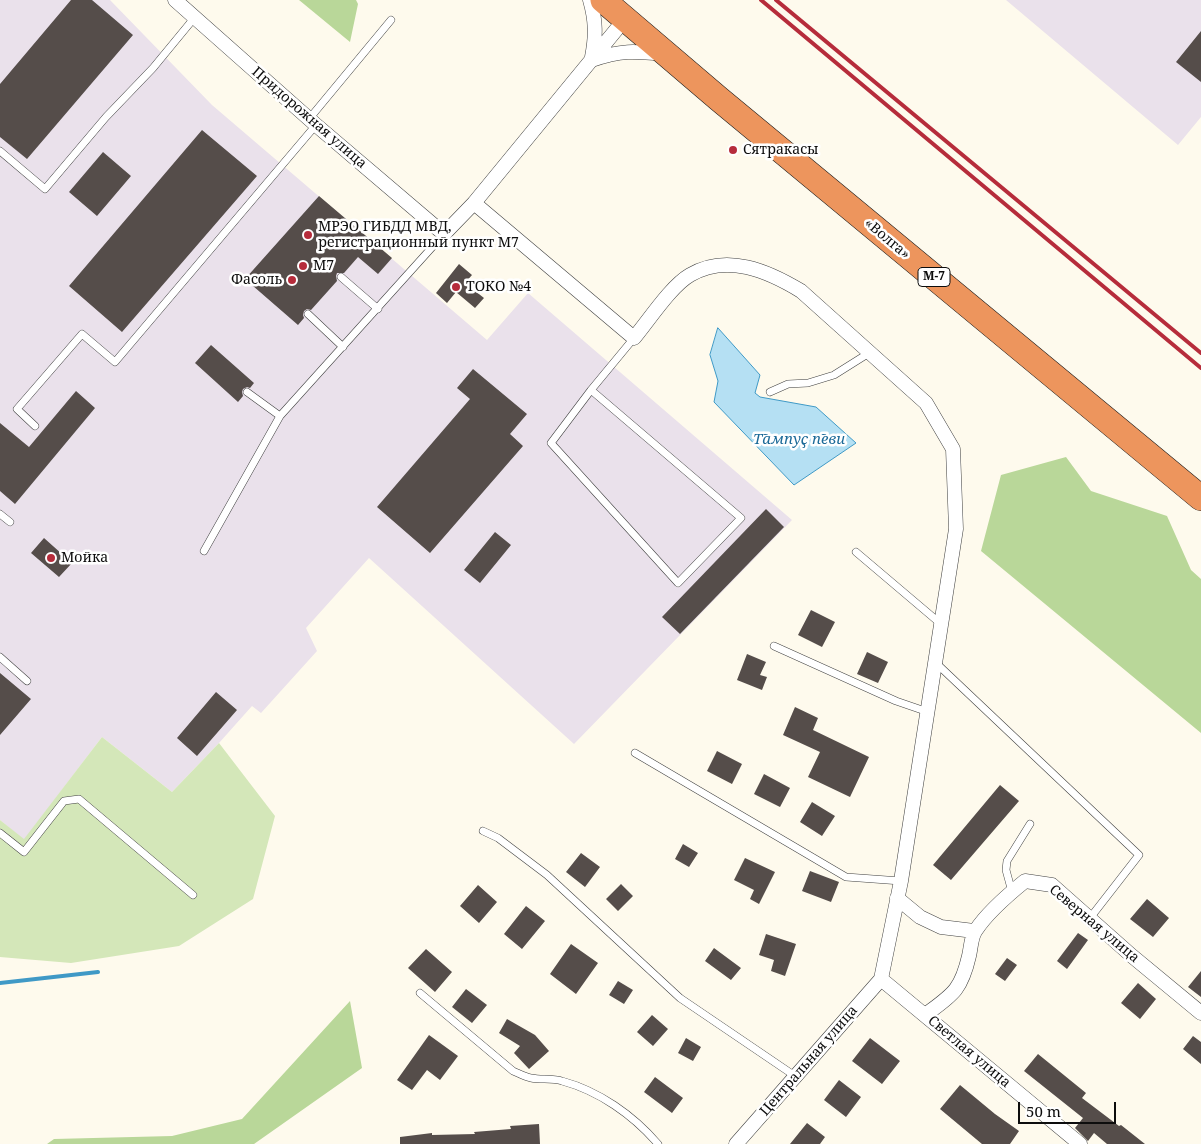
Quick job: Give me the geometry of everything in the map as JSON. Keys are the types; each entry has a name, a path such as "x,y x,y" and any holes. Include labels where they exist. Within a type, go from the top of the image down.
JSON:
{"highway":[{"name":"«Волга»","path":"602,0 1201,498"}],"street":[{"name":"Придорожная улица","path":"176,0 312,122 444,234"},
{"path":"590,0 596,36 591,60"},
{"path":"444,234 474,203 625,19"},
{"path":"591,60 613,53 667,54"},
{"path":"474,203 634,338 673,290 689,275 712,266 734,264 755,268 778,278 801,291 926,403 952,449 956,529 900,881 881,979"},
{"name":"Северная улица","path":"925,1015 946,999 960,985 964,976 974,931 1004,898 1025,881 1052,886 1201,1013"},
{"path":"897,898 920,917 940,927 974,931"},
{"name":"Центральная улица","path":"736,1144 881,979"},
{"name":"Светлая улица","path":"881,979 1080,1144"}],"lane":[{"path":"0,151 45,189 106,117 153,68 195,17"},
{"path":"35,426 17,409 82,334 115,362 312,122 391,20"},
{"path":"204,551 280,416 444,234"},
{"path":"341,276 378,308"},
{"path":"308,314 343,347"},
{"path":"591,390 741,518 678,583 551,443 591,390 634,338"},
{"path":"770,392 788,384 808,383 834,375 869,353"},
{"path":"247,392 280,416"},
{"path":"0,514 10,522"},
{"path":"856,552 942,624"},
{"path":"774,646 896,701 928,712"},
{"path":"0,657 26,681"},
{"path":"936,663 1139,855 1090,918"},
{"path":"635,753 846,877 900,881"},
{"path":"0,833 24,852 64,801 80,800 193,895"},
{"path":"1012,892 1006,870 1007,861 1030,824"},
{"path":"483,831 498,838 547,875 680,998 795,1076"},
{"path":"420,993 513,1071 530,1078 560,1080 587,1090 611,1102 648,1132 658,1144"}],"shaded area":[{"path":"0,0 110,0 212,105 487,340 528,293 792,520 574,744 369,558 306,628 317,651 261,713 252,706 172,792 102,737 24,840 0,820"},
{"path":"1006,0 1201,0 1201,117 1178,145"}],"green space":[{"path":"299,0 356,0 358,4 350,42"},
{"path":"1066,457 1091,491 1167,516 1191,570 1201,579 1201,733 981,551 1001,475"},
{"path":"102,737 172,792 219,743 275,816 253,899 179,946 71,963 0,957 0,820 24,839"},
{"path":"350,1001 362,1068 254,1144 47,1144 54,1139 172,1136 242,1119"}],"water":[{"name":"Тӑмпуҫ пӗви","path":"718,328 760,375 755,393 760,397 816,407 856,443 794,485 714,402 718,381 710,355"}],"building":[{"path":"71,0 92,0 133,35 27,159 0,137 0,84"},
{"path":"1201,31 1201,82 1176,62"},
{"path":"202,130 257,176 122,332 69,286"},
{"path":"103,152 131,176 97,216 69,192"},
{"name":"М7","path":"319,196 392,258 378,274 358,257 344,273 337,273 337,281 311,310 307,309 304,311 304,318 298,325 245,279"},
{"name":"ТОКО №4","path":"459,264 472,275 465,283 484,298 475,308 456,292 447,303 436,293"},
{"path":"211,345 254,383 250,388 243,389 243,396 238,402 195,363"},
{"path":"473,369 527,414 510,434 523,446 430,553 377,507 470,399 457,388"},
{"path":"76,391 95,408 15,504 0,491 0,423 29,447"},
{"path":"766,509 784,527 680,634 662,617"},
{"path":"495,532 511,545 480,583 464,570"},
{"name":"Мойка","path":"44,538 72,563 59,577 31,553"},
{"path":"811,610 835,622 822,647 798,635"},
{"path":"867,652 888,662 878,683 857,674"},
{"path":"747,654 766,662 760,675 767,677 762,690 737,680"},
{"path":"0,673 31,699 0,735"},
{"path":"216,692 237,710 197,756 177,738"},
{"path":"795,707 818,718 813,730 869,757 850,797 808,777 820,752 783,735"},
{"path":"717,751 742,764 732,784 707,771"},
{"path":"764,774 790,788 780,807 754,794"},
{"path":"1000,785 1019,801 951,880 933,865"},
{"path":"812,802 835,816 822,836 800,822"},
{"path":"683,844 698,853 689,867 675,859"},
{"path":"581,853 600,867 585,887 566,872"},
{"path":"745,858 775,872 759,904 750,899 754,890 734,880"},
{"path":"810,871 839,882 831,902 802,891"},
{"path":"621,884 633,896 618,911 606,899"},
{"path":"478,885 497,902 479,923 460,906"},
{"path":"1147,899 1169,918 1153,937 1130,919"},
{"path":"526,906 545,921 522,949 504,934"},
{"path":"1078,933 1088,940 1067,969 1057,961"},
{"path":"766,934 796,944 785,976 771,971 774,960 759,955"},
{"path":"571,944 598,963 576,994 550,974"},
{"path":"714,948 741,968 731,980 705,961"},
{"path":"426,949 452,972 435,992 408,968"},
{"path":"1007,958 1017,965 1005,981 995,974"},
{"path":"1201,971 1201,997 1188,987"},
{"path":"618,981 633,990 624,1004 609,995"},
{"path":"1138,983 1156,999 1140,1019 1121,1003"},
{"path":"466,989 487,1005 472,1023 452,1007"},
{"path":"652,1015 668,1029 653,1046 637,1032"},
{"path":"507,1019 535,1035 549,1051 529,1069 514,1053 520,1046 499,1033"},
{"path":"429,1035 458,1056 440,1080 427,1070 412,1090 397,1080"},
{"path":"1193,1036 1201,1042 1201,1064 1183,1049"},
{"path":"686,1038 701,1047 693,1061 678,1053"},
{"path":"870,1038 900,1061 882,1084 852,1061"},
{"path":"1038,1054 1086,1093 1082,1098 1145,1144 1107,1144 1094,1133 1088,1141 1075,1128 1083,1118 1024,1071"},
{"path":"655,1077 683,1098 672,1113 644,1092"},
{"path":"839,1080 861,1097 846,1117 824,1100"},
{"path":"960,1085 1019,1131 1010,1144 982,1144 940,1109"},
{"path":"807,1123 825,1137 820,1144 790,1144"},
{"path":"539,1124 540,1144 400,1144 400,1137 432,1133 432,1135 475,1134 474,1132 511,1129 510,1126"}],"waterway":[{"path":"0,983 98,972"}],"railway":[{"path":"761,0 1201,368"},
{"path":"776,0 1201,353"}],"place":[{"name":"Сятракасы","path":"733,150"},
{"name":"МРЭО ГИБДД МВД, регистрационный пункт М7","path":"308,235"},
{"name":"М7","path":"303,266"},
{"name":"Фасоль","path":"292,280"},
{"name":"ТОКО №4","path":"456,287"},
{"name":"Мойка","path":"51,558"}]}
